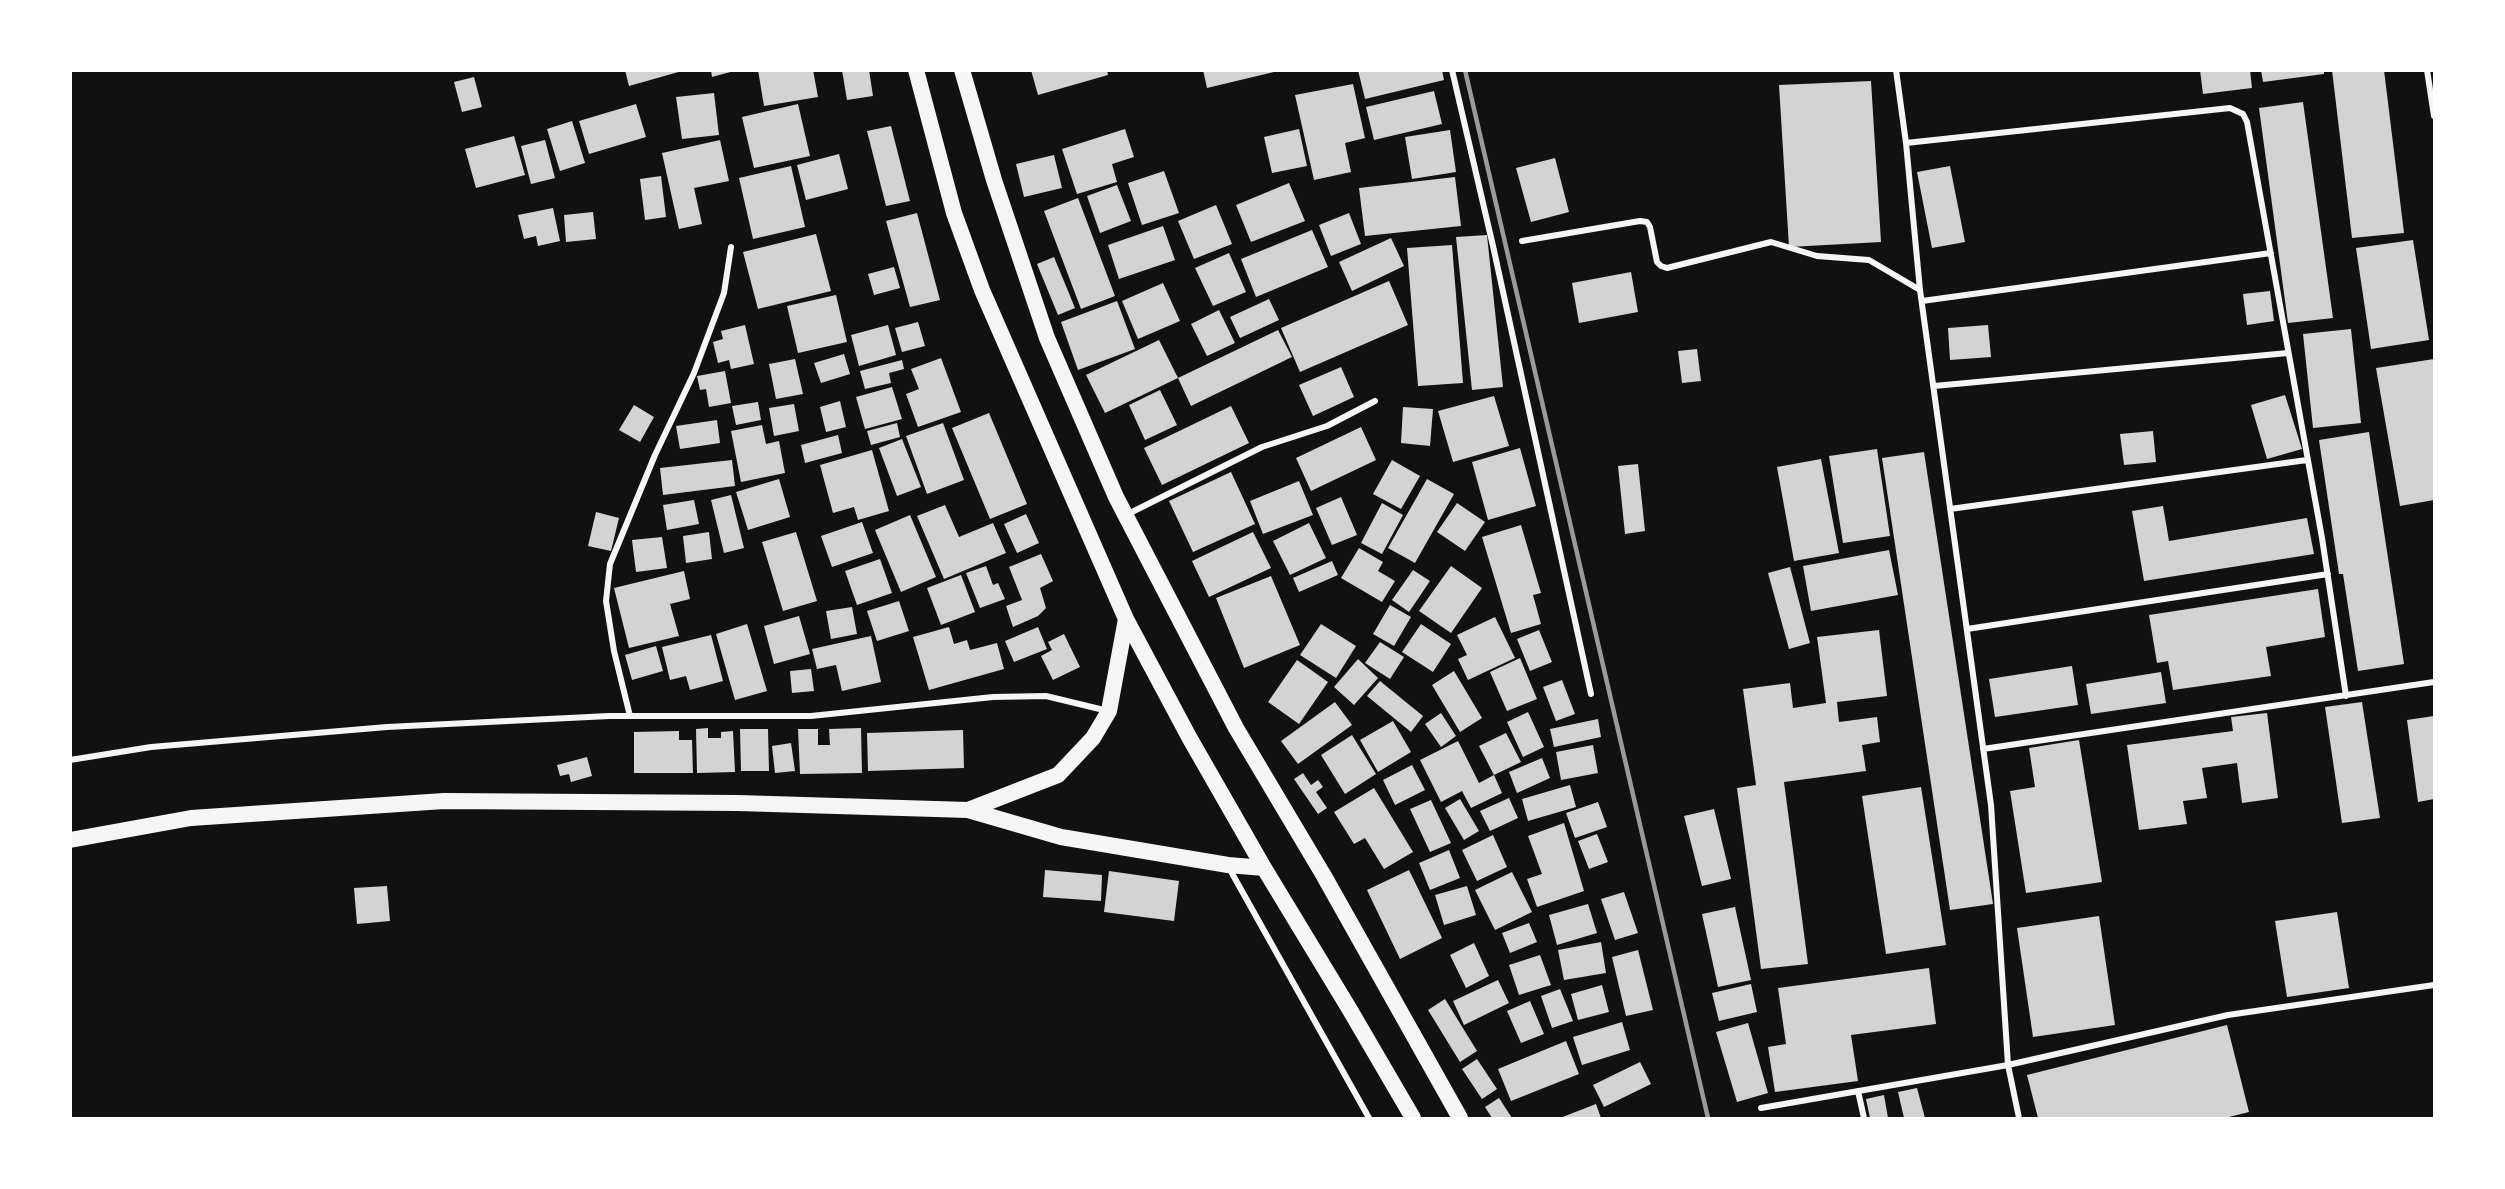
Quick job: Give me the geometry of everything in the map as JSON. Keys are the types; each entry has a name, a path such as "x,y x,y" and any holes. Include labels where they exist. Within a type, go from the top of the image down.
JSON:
{"highway":[{"path":"916,70 954,213 982,290 1126,619 1189,737 1264,868 1413,1119"},
{"path":"962,70 994,180 1047,339 1125,515 1236,728 1324,876 1460,1119"},
{"path":"969,810 1058,775 1093,738 1109,711 1126,619"},
{"path":"70,840 191,818 444,801 738,803 969,810 1061,837 1228,865 1264,868"}],"street":[{"path":"1452,70 1497,245 1591,694"},
{"path":"1896,70 1906,143 1920,290 1991,805 2008,1065 2019,1119"},
{"path":"2427,70 2434,116"},
{"path":"1906,143 2230,108 2237,110 2247,122 2328,574 2346,696"},
{"path":"1522,241 1640,221 1647,222 1650,227 1657,262 1667,268 1771,242 1817,256 1869,260 1920,290"},
{"path":"630,716 614,651 606,601 610,564 655,455 694,373 724,293 730,247"},
{"path":"1922,301 2271,253"},
{"path":"1934,386 2288,353"},
{"path":"1125,515 1262,447 1327,426 1375,401"},
{"path":"1950,509 2307,460"},
{"path":"1967,629 2328,574"},
{"path":"1983,749 2434,682"},
{"path":"70,760 151,747 387,727 630,716 811,716 993,697 1046,696 1109,711"},
{"path":"1228,865 1370,1119"},
{"path":"1761,1108 2008,1065 2228,1015 2434,985"},
{"path":"1858,1091 1864,1119"}],"building":[{"path":"625,70 682,70 682,71 629,86"},
{"path":"711,70 734,70 734,71 712,77"},
{"path":"758,70 813,70 818,97 764,106"},
{"path":"842,70 869,70 873,96 847,100"},
{"path":"1031,70 1107,70 1108,75 1038,95"},
{"path":"1203,70 1278,70 1278,71 1207,88"},
{"path":"1358,70 1442,70 1444,80 1365,99"},
{"path":"2200,70 2250,70 2252,88 2203,94"},
{"path":"2261,70 2324,70 2324,74 2263,82"},
{"path":"2332,70 2384,70 2404,233 2352,238"},
{"path":"474,77 482,107 462,112 454,82"},
{"path":"1871,81 1881,242 1789,247 1779,85"},
{"path":"1353,84 1365,138 1345,143 1351,172 1314,180 1295,95"},
{"path":"1434,91 1442,124 1374,140 1366,107"},
{"path":"714,93 719,135 682,139 676,97"},
{"path":"2303,102 2333,318 2288,323 2259,108"},
{"path":"636,104 646,137 589,154 579,121"},
{"path":"798,104 810,156 754,168 742,117"},
{"path":"572,121 585,163 560,171 547,129"},
{"path":"891,126 910,201 886,206 867,131"},
{"path":"1125,129 1134,157 1112,164 1117,182 1077,194 1062,149"},
{"path":"1299,129 1307,166 1272,173 1264,137"},
{"path":"1450,130 1456,172 1412,179 1405,137"},
{"path":"514,136 525,175 476,188 465,149"},
{"path":"545,140 555,178 531,184 521,146"},
{"path":"720,140 729,181 694,188 702,224 679,229 662,153"},
{"path":"839,154 848,189 806,200 797,165"},
{"path":"1054,155 1062,188 1024,197 1016,164"},
{"path":"1555,158 1569,212 1531,222 1516,168"},
{"path":"791,166 805,227 753,239 739,178"},
{"path":"1950,166 1965,242 1932,248 1917,172"},
{"path":"1164,171 1179,213 1142,225 1128,183"},
{"path":"661,176 666,217 645,220 640,179"},
{"path":"1455,177 1461,226 1365,236 1359,188"},
{"path":"1289,183 1305,221 1251,242 1236,205"},
{"path":"1117,185 1131,221 1100,233 1087,196"},
{"path":"1078,198 1115,296 1081,309 1044,211"},
{"path":"1216,205 1232,244 1194,259 1178,221"},
{"path":"553,208 560,241 538,246 536,236 524,239 518,215"},
{"path":"593,212 596,239 566,242 564,215"},
{"path":"917,213 940,300 910,307 886,221"},
{"path":"1349,213 1361,244 1331,256 1319,225"},
{"path":"1163,226 1175,260 1119,279 1108,245"},
{"path":"1312,230 1328,267 1256,297 1241,259"},
{"path":"816,234 831,291 758,309 743,252"},
{"path":"1487,235 1503,387 1472,390 1456,237"},
{"path":"1391,238 1404,266 1352,291 1339,262"},
{"path":"2413,240 2429,340 2371,349 2356,248"},
{"path":"1452,245 1463,383 1418,386 1407,248"},
{"path":"1229,253 1246,292 1213,306 1195,268"},
{"path":"1054,257 1075,308 1058,315 1037,264"},
{"path":"894,267 900,288 874,295 868,274"},
{"path":"1631,272 1638,312 1579,323 1572,283"},
{"path":"1389,281 1408,325 1300,372 1281,328"},
{"path":"1163,283 1180,321 1138,339 1122,301"},
{"path":"2270,291 2274,321 2247,325 2243,294"},
{"path":"836,295 847,342 798,353 787,306"},
{"path":"1269,299 1279,320 1240,338 1230,317"},
{"path":"1117,301 1135,349 1078,370 1061,322"},
{"path":"1219,310 1235,343 1207,356 1191,324"},
{"path":"918,322 925,346 902,352 895,328"},
{"path":"745,325 754,364 731,369 729,360 718,363 713,342 723,339 721,331"},
{"path":"888,325 896,355 859,366 851,335"},
{"path":"1988,325 1991,357 1950,360 1948,328"},
{"path":"2351,329 2361,423 2313,428 2303,334"},
{"path":"1278,330 1292,357 1191,406 1178,378"},
{"path":"1159,340 1178,378 1105,413 1086,375"},
{"path":"1697,349 1701,381 1682,383 1678,351"},
{"path":"844,354 850,374 821,383 814,363"},
{"path":"941,358 961,412 918,427 906,394 919,389 911,369"},
{"path":"795,359 803,394 776,399 769,364"},
{"path":"2434,359 2434,500 2400,506 2376,368"},
{"path":"902,360 904,369 889,373 891,383 865,389 860,371"},
{"path":"1341,367 1354,397 1313,416 1299,385"},
{"path":"725,371 731,403 709,407 706,389 700,390 697,376"},
{"path":"892,387 902,419 865,429 856,397"},
{"path":"1160,390 1177,425 1145,440 1129,405"},
{"path":"2285,395 2302,449 2267,459 2251,405"},
{"path":"1494,396 1509,446 1453,462 1438,411"},
{"path":"840,401 846,427 826,432 820,407"},
{"path":"758,402 761,420 736,425 732,406"},
{"path":"794,404 799,431 774,436 769,408"},
{"path":"634,405 654,417 640,442 619,430"},
{"path":"1231,406 1249,443 1162,485 1144,448"},
{"path":"1403,407 1433,409 1430,446 1401,443"},
{"path":"989,413 1027,504 990,519 952,428"},
{"path":"717,420 720,443 680,449 676,426"},
{"path":"897,423 900,437 871,445 867,431"},
{"path":"943,423 964,480 927,494 906,436"},
{"path":"762,425 766,444 779,441 785,473 741,482 731,431"},
{"path":"1361,427 1376,460 1311,491 1296,458"},
{"path":"2153,431 2156,462 2124,465 2120,434"},
{"path":"2369,432 2404,664 2358,671 2343,574 2339,574 2319,440"},
{"path":"838,435 842,453 805,463 801,445"},
{"path":"902,439 921,487 897,496 879,448"},
{"path":"1520,448 1536,506 1488,520 1472,462"},
{"path":"1877,449 1890,536 1843,543 1829,456"},
{"path":"872,450 889,511 858,520 854,507 833,513 820,465"},
{"path":"1924,452 1993,904 1950,910 1882,458"},
{"path":"1821,459 1839,553 1794,561 1777,467"},
{"path":"732,460 735,486 663,495 660,468"},
{"path":"1392,460 1420,476 1401,509 1373,494"},
{"path":"1638,464 1645,531 1625,534 1618,466"},
{"path":"1231,472 1255,524 1193,552 1169,501"},
{"path":"779,479 790,517 748,530 736,492"},
{"path":"1427,479 1454,494 1415,563 1388,548"},
{"path":"1299,481 1313,515 1263,534 1250,501"},
{"path":"731,495 744,548 724,553 711,500"},
{"path":"1341,497 1357,535 1332,545 1316,508"},
{"path":"694,500 699,524 667,530 663,505"},
{"path":"1382,503 1403,515 1382,554 1361,543"},
{"path":"1457,503 1485,522 1465,551 1437,532"},
{"path":"945,505 959,537 993,523 1006,553 944,579 917,516"},
{"path":"2163,506 2169,541 2307,518 2314,554 2144,581 2132,511"},
{"path":"596,512 619,518 611,551 588,546"},
{"path":"1026,514 1039,543 1017,553 1004,524"},
{"path":"910,515 936,577 901,592 875,530"},
{"path":"862,522 873,553 832,567 821,536"},
{"path":"1309,523 1326,558 1290,575 1273,541"},
{"path":"1521,525 1541,593 1533,595 1541,624 1511,633 1482,537"},
{"path":"709,532 712,559 686,563 683,536"},
{"path":"796,532 817,601 783,611 762,542"},
{"path":"1253,532 1271,568 1209,597 1192,561"},
{"path":"662,537 667,568 636,572 632,540"},
{"path":"1359,548 1383,562 1378,571 1395,581 1382,602 1341,578"},
{"path":"1889,550 1898,595 1811,611 1803,566"},
{"path":"1041,554 1053,581 1040,588 1046,608 1038,616 1013,627 1006,606 1022,600 1009,567"},
{"path":"880,559 892,593 857,605 845,571"},
{"path":"1332,561 1338,575 1299,592 1293,578"},
{"path":"986,566 993,585 998,583 1005,599 980,608 966,573"},
{"path":"1451,566 1482,588 1451,633 1419,611"},
{"path":"1790,567 1810,643 1789,649 1768,573"},
{"path":"1413,570 1430,581 1409,612 1392,600"},
{"path":"684,571 690,599 670,604 679,636 629,648 614,588"},
{"path":"961,575 975,612 941,625 927,588"},
{"path":"1271,576 1300,645 1244,668 1216,598"},
{"path":"2318,589 2325,637 2266,647 2271,676 2173,690 2168,661 2157,663 2149,615"},
{"path":"899,601 909,631 877,641 867,611"},
{"path":"1390,605 1411,617 1394,646 1373,634"},
{"path":"852,607 857,634 831,639 826,611"},
{"path":"799,616 810,654 774,664 764,626"},
{"path":"1495,617 1515,658 1468,680 1458,659 1467,655 1457,635"},
{"path":"747,624 767,691 735,700 716,634"},
{"path":"1321,624 1356,646 1336,678 1300,655"},
{"path":"1421,624 1451,644 1433,672 1402,652"},
{"path":"949,627 954,644 967,640 970,650 997,643 1004,669 929,690 913,637"},
{"path":"1038,627 1047,649 1014,662 1005,641"},
{"path":"1539,630 1552,662 1530,671 1517,639"},
{"path":"1879,630 1887,696 1837,702 1839,722 1877,717 1880,742 1862,745 1866,771 1784,782 1808,964 1761,969 1737,788 1756,785 1743,689 1790,683 1793,708 1826,703 1817,637"},
{"path":"1064,634 1080,667 1053,680 1041,656 1052,650 1048,642"},
{"path":"711,635 723,681 690,690 686,676 670,680 662,647"},
{"path":"871,636 881,682 842,691 836,665 817,669 812,649"},
{"path":"1380,642 1404,657 1390,679 1365,663"},
{"path":"656,646 663,671 632,680 625,655"},
{"path":"1520,658 1537,699 1507,711 1490,672"},
{"path":"1358,659 1378,678 1354,705 1334,687"},
{"path":"1297,660 1328,682 1299,724 1268,702"},
{"path":"2072,666 2078,705 1995,717 1989,679"},
{"path":"811,669 814,691 792,693 790,671"},
{"path":"1454,671 1482,718 1460,732 1432,685"},
{"path":"2161,672 2166,703 2091,714 2086,684"},
{"path":"1562,680 1575,714 1556,721 1543,687"},
{"path":"1380,681 1423,716 1411,732 1367,696"},
{"path":"1335,702 1352,725 1298,764 1281,741"},
{"path":"2362,702 2380,818 2342,823 2325,707"},
{"path":"1528,712 1544,747 1523,757 1507,722"},
{"path":"1441,713 1456,736 1441,747 1425,724"},
{"path":"2267,713 2278,798 2242,803 2237,763 2202,768 2207,798 2183,801 2187,824 2139,830 2127,745 2233,731 2231,717"},
{"path":"2434,716 2434,799 2418,802 2407,720"},
{"path":"1598,719 1601,737 1554,747 1550,729"},
{"path":"1393,721 1411,752 1378,772 1360,740"},
{"path":"708,728 708,738 721,738 721,732 733,731 735,772 697,773 696,729"},
{"path":"861,728 862,773 800,774 798,729 818,729 818,745 830,745 829,729"},
{"path":"740,729 768,729 769,771 741,771"},
{"path":"963,730 964,768 868,771 867,733"},
{"path":"679,731 679,740 692,740 693,773 634,773 634,732"},
{"path":"1506,733 1521,762 1494,775 1479,746"},
{"path":"1352,735 1376,774 1345,794 1321,755"},
{"path":"2079,740 2102,882 2026,893 2010,791 2035,787 2029,748"},
{"path":"1458,741 1479,783 1494,775 1502,793 1471,808 1462,791 1441,802 1420,760"},
{"path":"791,743 795,771 775,773 772,746"},
{"path":"1593,745 1598,773 1561,780 1556,752"},
{"path":"587,757 592,776 571,782 569,774 560,776 557,765"},
{"path":"1542,758 1550,778 1517,793 1509,772"},
{"path":"1412,765 1425,790 1395,805 1383,780"},
{"path":"1303,773 1311,785 1318,780 1323,787 1316,792 1327,808 1318,814 1294,779"},
{"path":"1570,785 1576,807 1528,821 1522,799"},
{"path":"1921,787 1946,945 1886,954 1862,796"},
{"path":"1374,788 1413,852 1384,869 1365,838 1354,844 1334,812"},
{"path":"1509,798 1518,818 1490,831 1480,811"},
{"path":"1460,799 1479,831 1464,840 1445,808"},
{"path":"1431,800 1451,843 1430,852 1410,809"},
{"path":"1598,802 1607,827 1575,838 1566,813"},
{"path":"1714,809 1731,879 1702,886 1684,816"},
{"path":"1564,823 1584,891 1537,907 1527,879 1542,874 1528,836"},
{"path":"1597,834 1608,862 1589,869 1578,841"},
{"path":"1493,835 1507,867 1477,881 1462,850"},
{"path":"1449,850 1460,878 1430,890 1419,863"},
{"path":"1045,870 1102,875 1101,901 1043,897"},
{"path":"1409,870 1442,938 1400,959 1367,890"},
{"path":"1109,871 1179,881 1174,921 1104,912"},
{"path":"1512,872 1532,912 1495,930 1475,890"},
{"path":"387,886 390,921 357,924 354,888"},
{"path":"1467,886 1476,915 1444,925 1435,895"},
{"path":"1624,892 1638,933 1615,940 1601,899"},
{"path":"1588,904 1597,933 1557,945 1549,915"},
{"path":"1735,907 1751,980 1718,987 1702,914"},
{"path":"2337,912 2349,988 2287,997 2275,921"},
{"path":"2099,916 2115,1025 2033,1037 2017,928"},
{"path":"1529,923 1537,942 1510,953 1502,933"},
{"path":"1601,942 1606,973 1564,980 1558,950"},
{"path":"1474,943 1489,976 1466,988 1450,955"},
{"path":"1638,950 1653,1010 1626,1016 1612,957"},
{"path":"1540,955 1551,985 1519,995 1509,965"},
{"path":"1929,968 1936,1024 1851,1035 1858,1081 1775,1092 1768,1047 1786,1044 1778,988"},
{"path":"1498,980 1509,1003 1464,1025 1453,1001"},
{"path":"1751,984 1757,1012 1719,1021 1712,993"},
{"path":"1602,985 1609,1012 1578,1020 1571,994"},
{"path":"1560,989 1573,1021 1552,1028 1541,996"},
{"path":"1445,999 1477,1051 1460,1062 1428,1010"},
{"path":"1530,1001 1544,1034 1521,1043 1507,1011"},
{"path":"1622,1022 1630,1050 1582,1065 1573,1037"},
{"path":"1748,1023 1768,1093 1737,1102 1716,1032"},
{"path":"2227,1025 2249,1112 2225,1118 2038,1118 2027,1075"},
{"path":"1566,1041 1579,1074 1511,1101 1498,1069"},
{"path":"1477,1059 1497,1089 1482,1099 1462,1069"},
{"path":"1640,1062 1651,1084 1604,1107 1593,1085"},
{"path":"1917,1088 1925,1118 1904,1118 1898,1092"},
{"path":"1884,1095 1888,1118 1870,1118 1866,1099"},
{"path":"1499,1098 1512,1118 1492,1118 1485,1107"},
{"path":"1596,1104 1601,1118 1560,1118"}],"railway":[{"path":"1465,70 1708,1118"}]}
